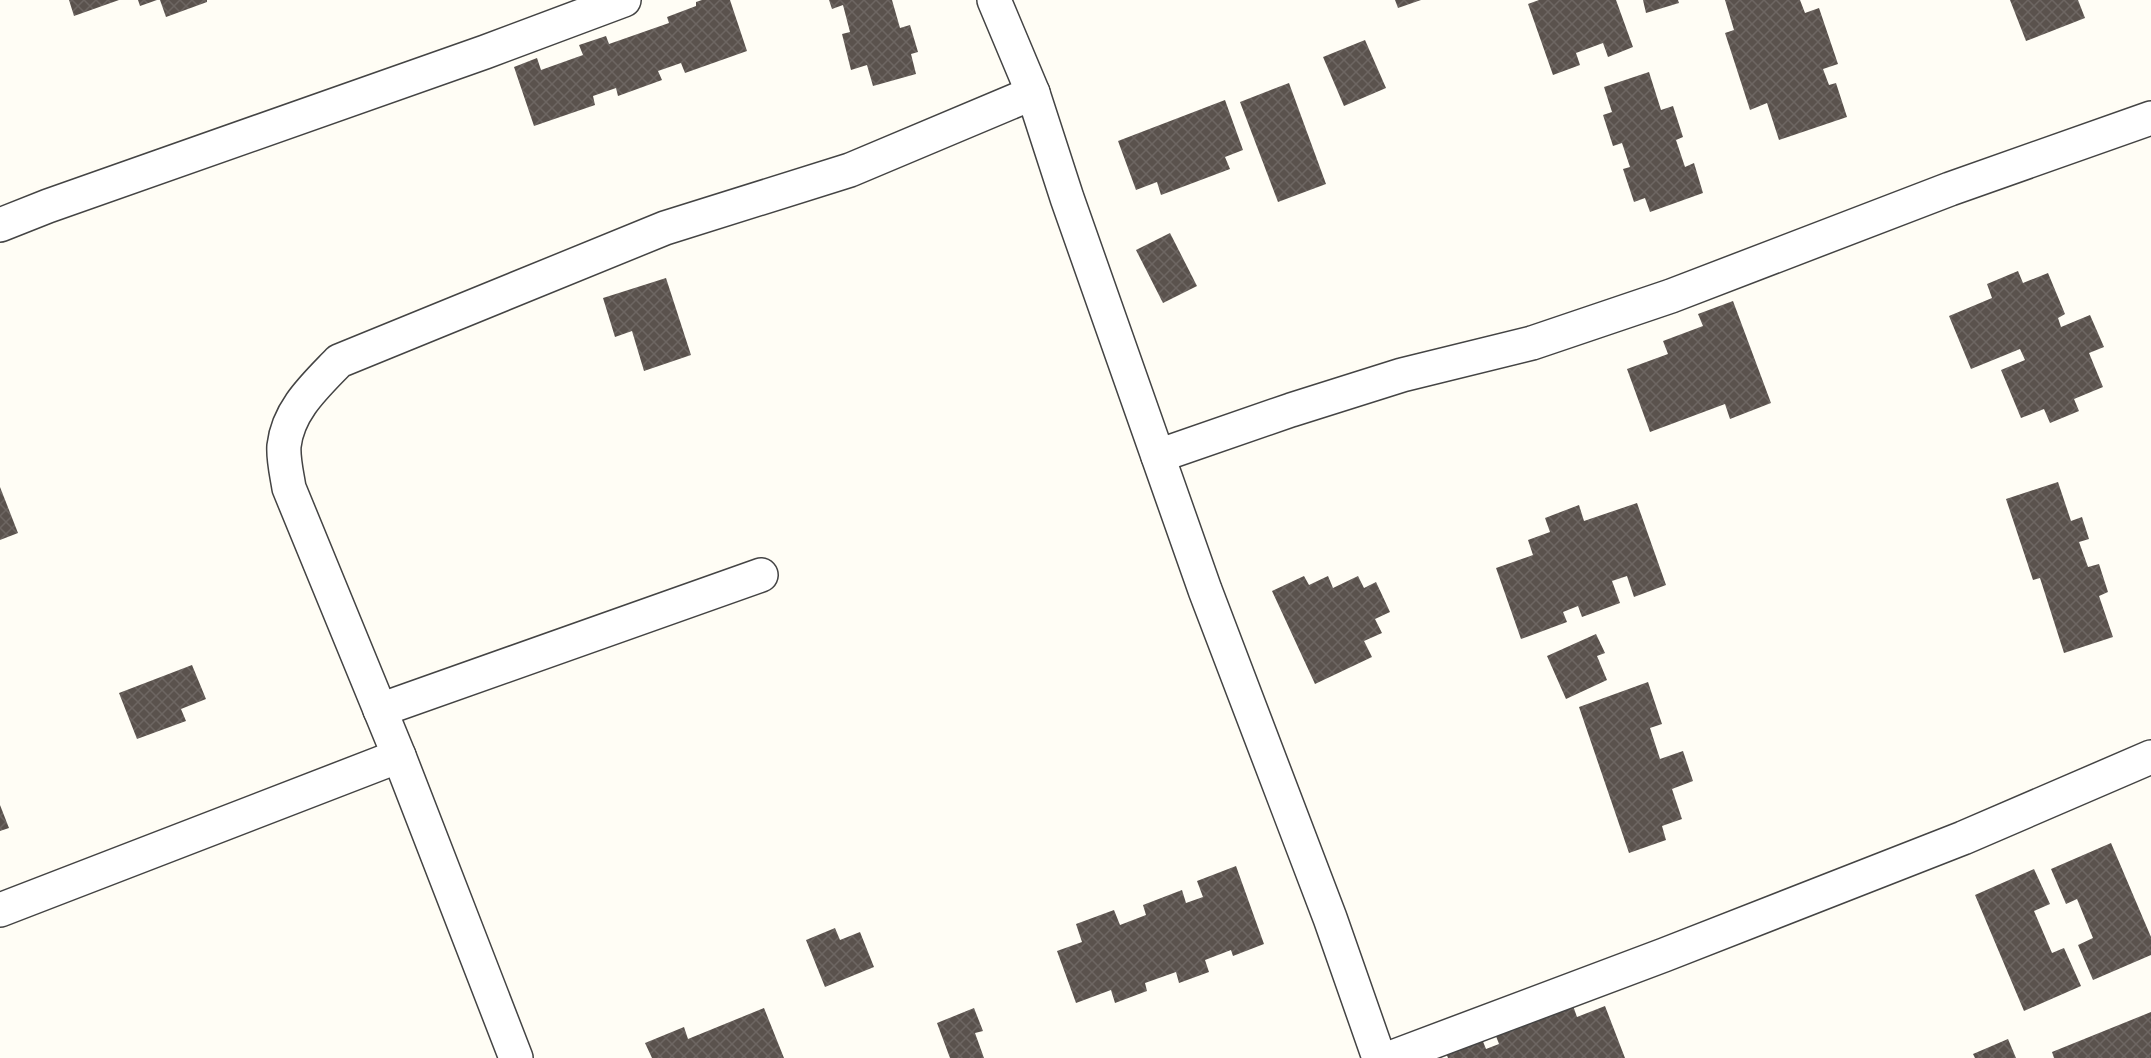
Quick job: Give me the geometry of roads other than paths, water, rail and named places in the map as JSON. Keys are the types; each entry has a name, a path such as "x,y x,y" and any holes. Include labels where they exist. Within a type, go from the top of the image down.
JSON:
{"street":[{"path":"0,225 474,56 624,0"},
{"path":"994,0 1034,93 1067,198 1204,590 1330,918 1379,1058"},
{"path":"516,1058 399,756 289,488 284,447 300,402 339,361 665,228 850,170 1034,93"},
{"path":"1158,456 1391,378 1532,344 1660,300 1950,189 2151,118"},
{"path":"380,710 761,574"},
{"path":"0,910 399,756"},
{"path":"1389,1058 1664,955 1963,838 2151,757"}]}
